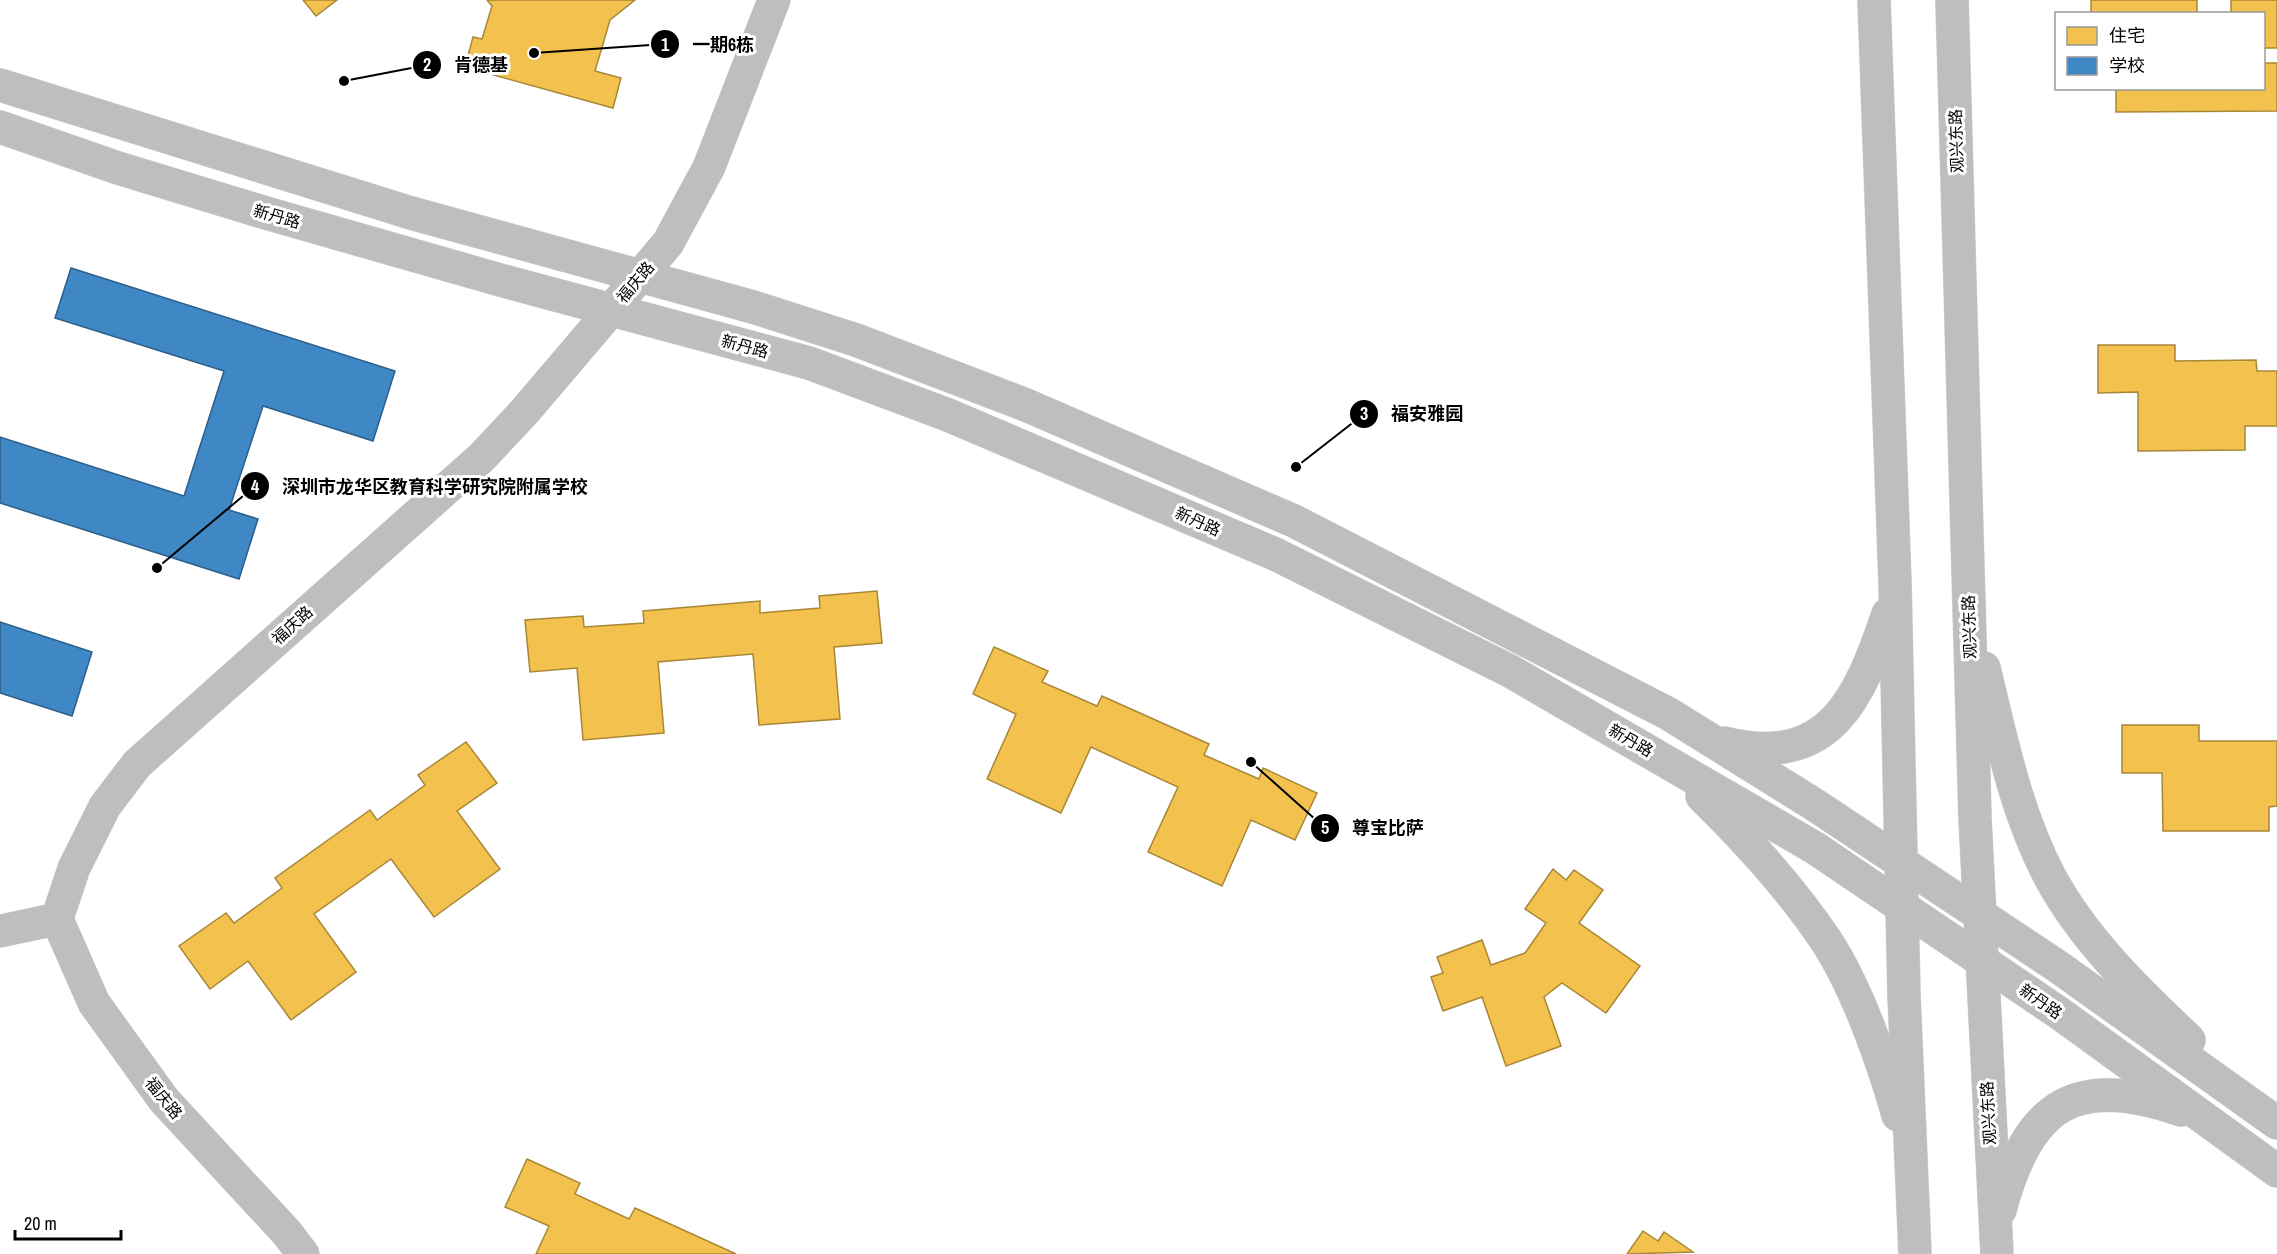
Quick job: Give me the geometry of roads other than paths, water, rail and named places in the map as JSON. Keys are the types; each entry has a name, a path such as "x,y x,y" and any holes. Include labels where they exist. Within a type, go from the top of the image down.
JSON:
{"main road":[{"name":"福庆路","path":"303,1254 287,1233 164,1100 94,1003 57,920 74,868 105,806 137,764 482,457 668,243 709,166 774,0"},
{"path":"1874,0 1895,583 1899,861 1915,1254"},
{"name":"观兴东路","path":"1952,0 1979,914 1996,1242"},
{"path":"0,85 400,210 753,307 856,340 1026,405 1294,521 1669,714 1815,805 2057,966 2277,1121"},
{"name":"新丹路","path":"0,127 118,168 266,213 809,363 948,415 1092,474 1285,559 1510,671 1815,848 1981,960 2277,1171"},
{"path":"1709,739 1764,749 1789,746 1810,738 1831,725 1861,687 1889,610 1895,583"},
{"path":"1969,604 2016,787 2030,832 2050,877 2073,915 2124,975 2202,1053 2277,1121"},
{"path":"1646,748 1733,826 1790,891 1828,944 1871,1037 1911,1158"},
{"path":"0,931 57,920"},
{"path":"1996,1242 2012,1172 2023,1150 2047,1116 2063,1103 2083,1095 2102,1095 2149,1100 2203,1117"}],"place":[{"name":"一期6栋","path":"534,53"},
{"name":"肯德基","path":"344,81"},
{"name":"福安雅园","path":"1296,467"},
{"name":"深圳市龙华区教育科学研究院附属学校","path":"157,568"},
{"name":"尊宝比萨","path":"1251,762"}]}
